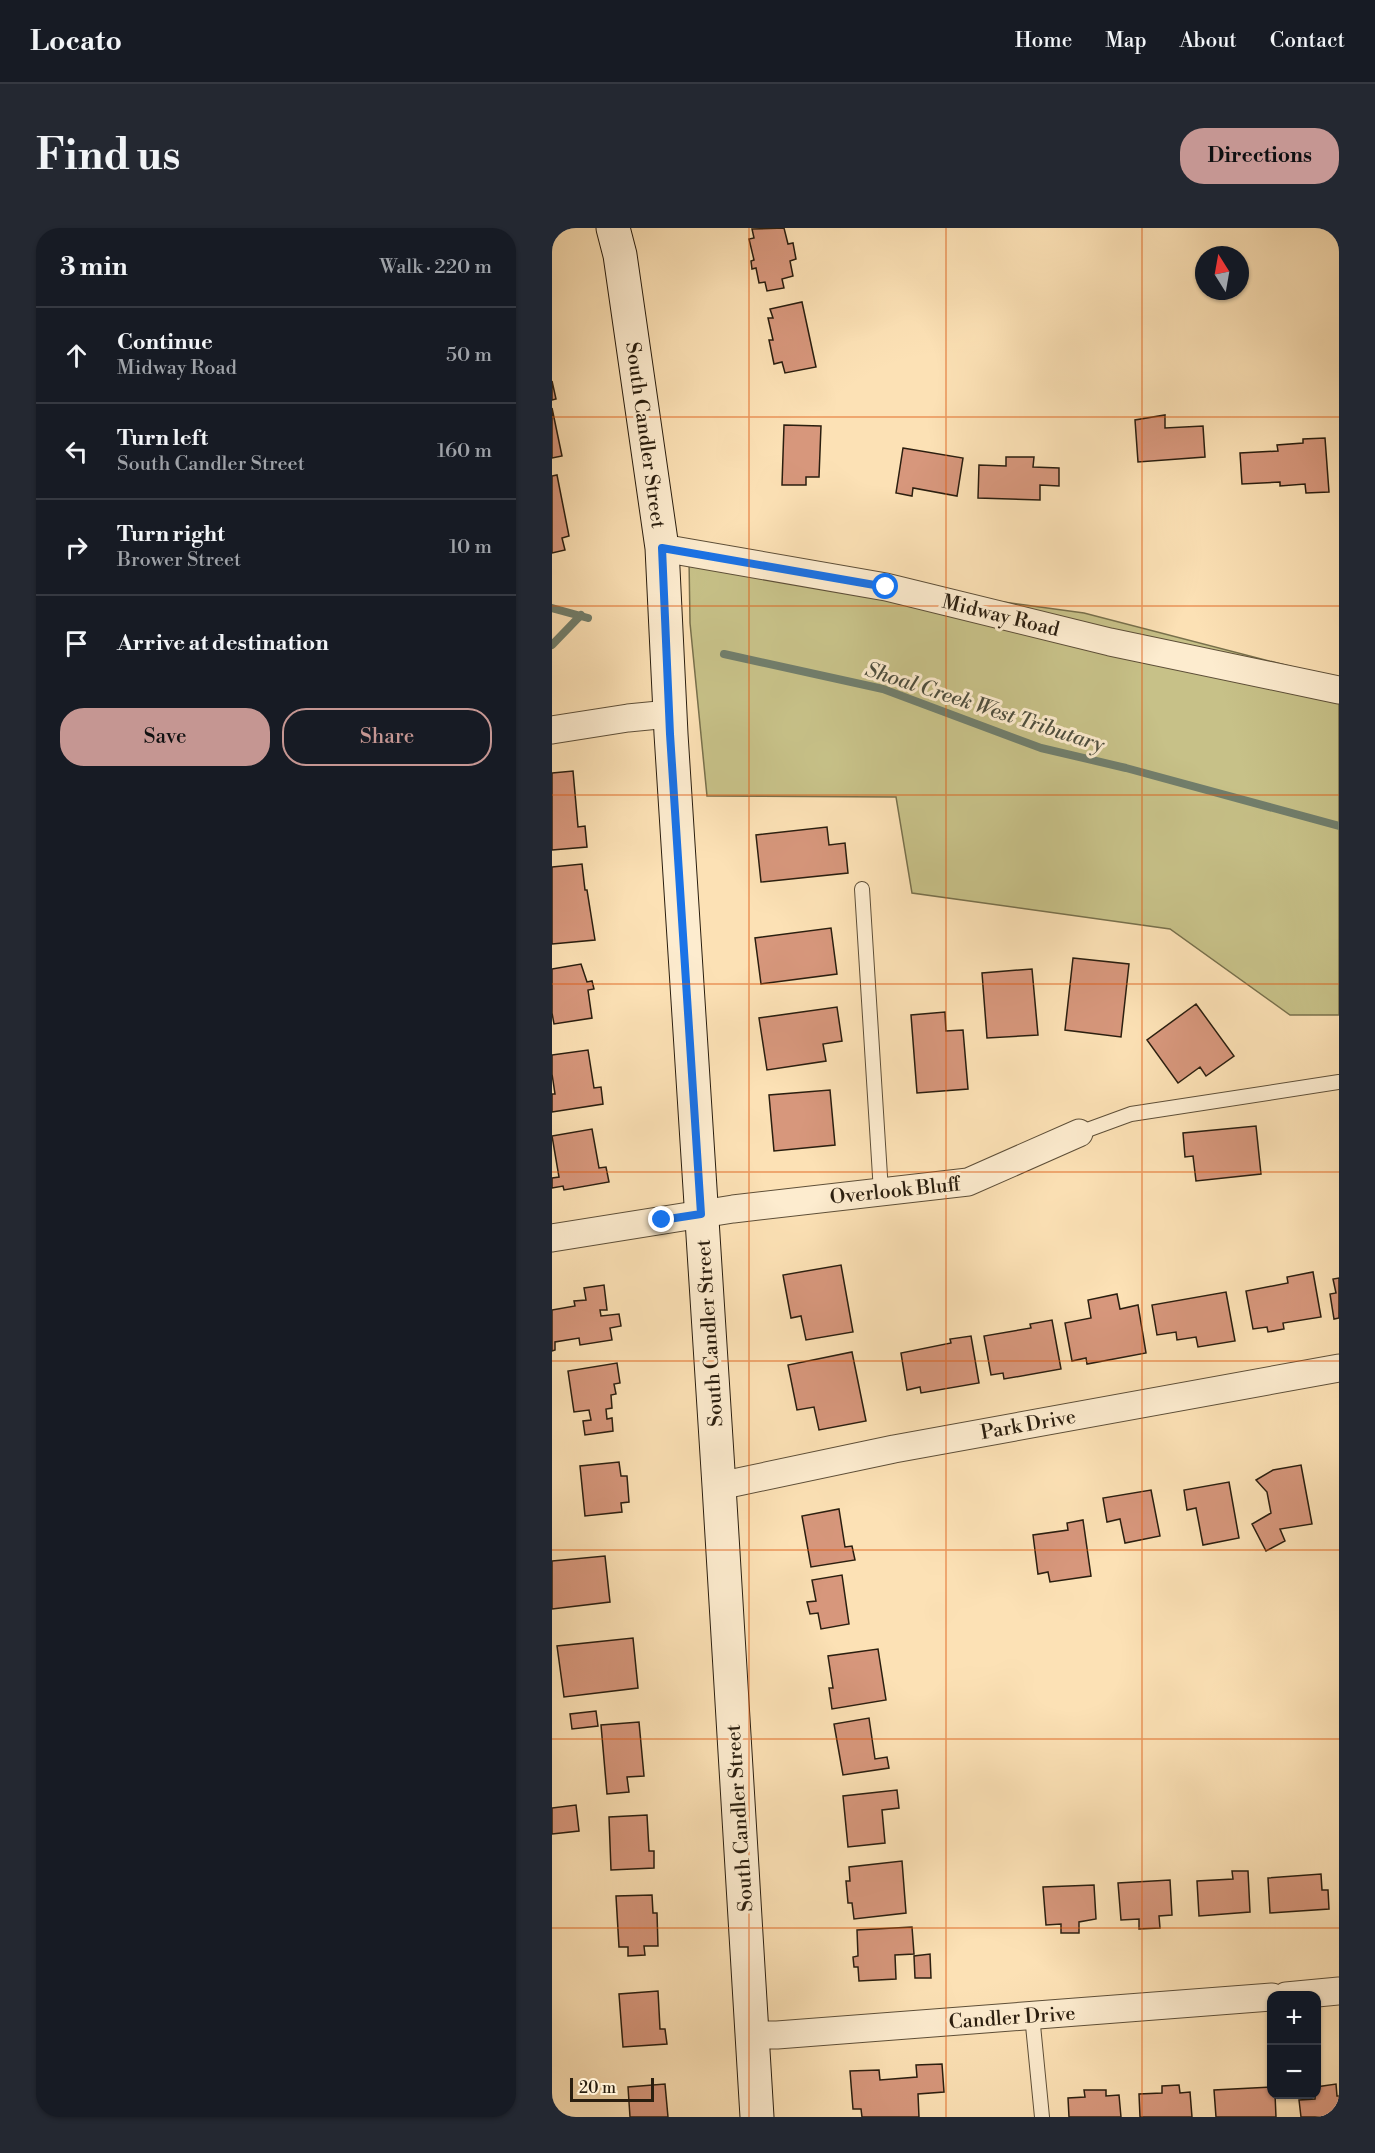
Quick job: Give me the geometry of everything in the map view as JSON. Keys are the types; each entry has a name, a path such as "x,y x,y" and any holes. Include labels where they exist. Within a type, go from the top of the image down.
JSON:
{"main road":[{"name":"South Candler Street","path":"613,228 620,255 662,548 669,714 757,2117"}],"street":[{"name":"Midway Road","path":"662,548 886,587 1110,642 1339,688"},
{"path":"552,730 628,717 669,714"},
{"name":"Overlook Bluff","path":"552,1238 701,1214 968,1182 1079,1133"},
{"name":"Park Drive","path":"719,1486 894,1449 1339,1368"},
{"path":"1321,1992 1339,1991"},
{"name":"Candler Drive","path":"753,2035 1267,1997"}],"lane":[{"path":"862,889 881,1192"},
{"path":"1079,1133 1131,1114 1339,1082"},
{"path":"1032,2015 1042,2117"}],"shaded area":[{"path":"689,559 1084,613 1339,679 1339,1015 1290,1015 1170,929 912,893 896,797 707,796 690,623"}],"building":[{"path":"784,228 788,244 793,243 796,259 790,261 793,276 782,279 784,288 767,291 765,282 759,283 756,268 752,269 751,261 754,260 749,239 754,238 752,229"},
{"path":"802,302 816,367 785,373 782,362 774,364 769,340 773,340 768,318 773,318 770,309"},
{"path":"552,381 556,399 552,400"},
{"path":"552,408 562,456 552,458"},
{"path":"1165,415 1165,428 1203,426 1205,457 1138,462 1135,420"},
{"path":"784,425 821,426 819,477 806,477 806,485 782,485"},
{"path":"1325,438 1329,492 1306,493 1305,484 1280,486 1280,482 1242,484 1240,453 1278,451 1277,445 1303,443 1303,439"},
{"path":"903,448 963,458 957,496 913,488 912,496 896,493"},
{"path":"1006,457 1034,457 1033,467 1059,468 1059,486 1040,485 1040,500 978,498 979,465 1006,466"},
{"path":"557,475 569,536 562,538 565,550 552,553 552,476"},
{"path":"573,771 578,827 585,826 587,847 552,850 552,773"},
{"path":"827,827 829,845 845,843 848,873 761,882 756,835"},
{"path":"582,864 595,940 552,944 552,867"},
{"path":"831,928 837,974 761,984 755,938"},
{"path":"1073,958 1129,964 1121,1037 1065,1030"},
{"path":"581,964 587,982 592,981 594,989 588,990 592,1018 554,1024 552,969"},
{"path":"1032,969 1038,1035 987,1038 982,973"},
{"path":"1196,1004 1234,1056 1206,1076 1200,1067 1178,1083 1147,1040"},
{"path":"837,1007 842,1041 823,1044 826,1061 767,1070 759,1018"},
{"path":"945,1012 946,1031 963,1030 968,1089 917,1093 911,1015"},
{"path":"588,1050 594,1088 601,1087 603,1104 552,1112 552,1094 555,1094 552,1055"},
{"path":"830,1090 835,1145 774,1151 769,1095"},
{"path":"1256,1126 1261,1174 1196,1181 1193,1156 1185,1157 1183,1133"},
{"path":"592,1129 599,1168 606,1167 609,1182 564,1190 563,1186 552,1188 552,1178 559,1177 552,1136"},
{"path":"841,1265 853,1332 806,1340 801,1316 791,1318 783,1275"},
{"path":"1313,1272 1321,1317 1283,1323 1284,1329 1268,1332 1267,1327 1253,1329 1246,1291 1288,1283 1287,1277"},
{"path":"1339,1278 1339,1318 1334,1319 1330,1294 1336,1293 1333,1279"},
{"path":"604,1285 607,1310 600,1310 601,1316 619,1314 621,1326 610,1328 612,1340 580,1345 579,1338 555,1342 555,1350 552,1351 552,1310 575,1306 574,1301 586,1300 584,1288"},
{"path":"1226,1292 1235,1341 1198,1347 1196,1337 1177,1340 1176,1332 1157,1335 1152,1305"},
{"path":"1117,1294 1120,1309 1138,1305 1146,1353 1087,1364 1086,1358 1072,1361 1065,1323 1091,1318 1088,1300"},
{"path":"1052,1320 1061,1369 1004,1379 1003,1373 991,1375 984,1336 1031,1328 1030,1324"},
{"path":"971,1336 979,1383 921,1393 920,1387 907,1390 901,1353 951,1343 950,1339"},
{"path":"852,1352 866,1421 819,1430 814,1407 797,1410 788,1365"},
{"path":"617,1363 620,1383 614,1384 616,1394 611,1395 612,1408 606,1409 607,1419 612,1418 613,1431 585,1435 583,1421 591,1420 589,1410 574,1412 568,1371"},
{"path":"619,1462 621,1476 627,1476 629,1502 621,1503 622,1512 585,1516 580,1466"},
{"path":"1301,1465 1312,1524 1280,1529 1285,1541 1266,1551 1252,1524 1271,1513 1267,1492 1256,1480 1273,1470"},
{"path":"1229,1482 1239,1538 1203,1545 1196,1508 1187,1510 1184,1490"},
{"path":"1151,1490 1160,1536 1125,1543 1120,1519 1107,1522 1103,1498"},
{"path":"839,1509 845,1547 852,1546 855,1560 811,1567 802,1516"},
{"path":"1083,1520 1091,1576 1050,1582 1048,1572 1038,1574 1033,1535 1068,1530 1067,1523"},
{"path":"605,1556 610,1602 552,1609 552,1561"},
{"path":"842,1575 849,1624 821,1629 818,1613 810,1614 807,1602 816,1601 812,1580"},
{"path":"633,1638 638,1688 564,1697 557,1646"},
{"path":"878,1649 886,1700 832,1709 829,1688 833,1688 828,1656"},
{"path":"596,1711 598,1726 572,1729 570,1714"},
{"path":"869,1718 875,1759 887,1757 889,1768 843,1775 834,1724"},
{"path":"639,1722 644,1776 627,1777 629,1792 607,1794 601,1725"},
{"path":"897,1790 899,1808 882,1810 885,1843 848,1847 843,1796"},
{"path":"576,1805 579,1831 552,1834 552,1808"},
{"path":"647,1815 649,1851 654,1851 654,1868 611,1870 609,1817"},
{"path":"902,1861 906,1913 854,1919 852,1903 848,1903 846,1881 850,1881 849,1867"},
{"path":"1232,1871 1248,1871 1250,1912 1199,1916 1197,1881 1233,1879"},
{"path":"1321,1874 1322,1890 1328,1890 1329,1909 1270,1913 1268,1878"},
{"path":"1170,1880 1172,1915 1159,1916 1160,1928 1139,1929 1139,1919 1121,1920 1118,1883"},
{"path":"1094,1885 1096,1919 1079,1922 1079,1933 1061,1933 1061,1924 1046,1925 1043,1887"},
{"path":"652,1895 653,1913 657,1913 658,1946 644,1946 645,1955 628,1956 628,1947 619,1947 616,1896"},
{"path":"912,1927 914,1954 895,1955 896,1979 859,1981 858,1967 854,1967 853,1957 858,1956 857,1930"},
{"path":"930,1954 931,1978 915,1978 914,1956"},
{"path":"658,1991 660,2029 665,2029 667,2044 623,2047 619,1994"},
{"path":"942,2064 944,2092 918,2094 919,2117 862,2117 861,2109 853,2109 850,2071 879,2070 880,2080 917,2077 916,2065"},
{"path":"665,2084 668,2117 630,2117 628,2087"},
{"path":"1336,2084 1337,2096 1339,2096 1339,2117 1301,2117 1299,2100 1321,2099 1321,2086"},
{"path":"1179,2085 1180,2093 1190,2092 1192,2117 1140,2117 1139,2094 1162,2093 1162,2086"},
{"path":"1267,2087 1267,2099 1275,2099 1276,2117 1216,2117 1214,2090"},
{"path":"1084,2090 1106,2090 1106,2096 1119,2095 1121,2117 1069,2117 1068,2098 1085,2097"}],"waterway":[{"name":"Shoal Creek West Tributary","path":"552,608 588,618"},
{"path":"552,645 581,615"},
{"name":"Shoal Creek West Tributary","path":"724,654 883,689 1041,748 1126,768 1339,826"}],"route":[{"path":"662,1220 701,1214 670,734 662,548 886,587"}]}
